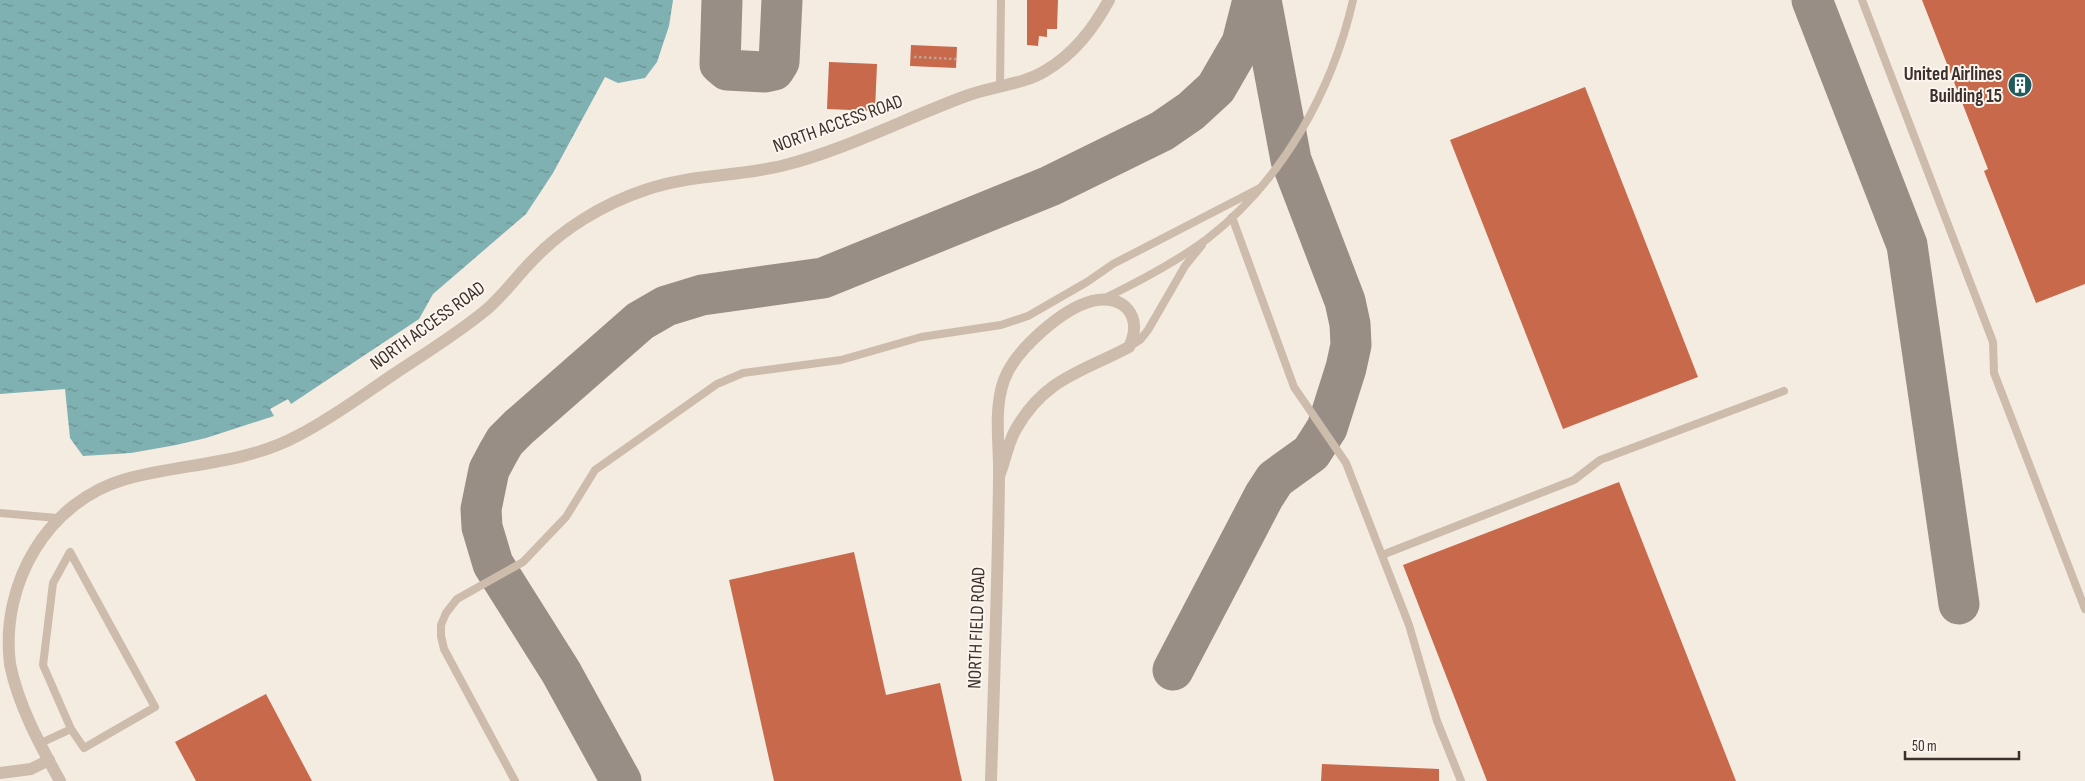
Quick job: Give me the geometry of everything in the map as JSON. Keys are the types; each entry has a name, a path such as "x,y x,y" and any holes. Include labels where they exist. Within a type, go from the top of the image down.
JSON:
{"street":[{"name":"NORTH ACCESS ROAD","path":"60,781 25,708 10,664 7,641 11,599 25,564 46,530 73,504 105,486 155,472 249,456 271,449 311,429 467,325 506,292 535,258 553,241 587,216 623,198 664,184 760,170 795,162 963,97 1034,78 1061,61 1082,40 1109,0"},
{"path":"1105,298 1121,303 1132,316 1135,330 1129,347"},
{"name":"NORTH FIELD ROAD","path":"991,781 1000,476 997,415 1004,380 1019,354 1039,333 1083,303 1105,298"},
{"name":"NORTH FIELD ROAD","path":"1000,476 1015,431 1054,384 1079,369 1129,347"},
{"path":"0,773 31,768 49,760"}],"lane":[{"path":"1000,86 1001,0"},
{"path":"1105,298 1143,279 1206,239 1232,217 1260,188 1289,150 1320,95 1338,54 1353,0"},
{"path":"1862,0 1993,342 1994,373 2085,610"},
{"path":"515,781 444,649 441,625 446,613 457,600 522,562 566,517 595,470 717,384 733,377 760,370 797,367 841,360 921,337 1001,324 1028,316 1087,282 1113,264 1260,188"},
{"path":"1232,217 1294,387 1346,463 1409,625 1437,721 1461,781"},
{"path":"1129,347 1140,340 1148,330 1185,266 1206,239"},
{"path":"1382,555 1574,480 1600,460 1784,392"},
{"path":"0,513 57,518"},
{"path":"70,552 155,707 84,748 71,729 43,665 53,583 70,552"},
{"path":"41,743 71,729"}],"path":[{"path":"914,57 956,58"}],"water":[{"path":"0,0 681,0 650,87 623,85 492,278 252,438 72,467 71,454 3,461 0,480"}],"pier":[{"path":"673,0 683,0 679,56 673,67 651,90 633,93 623,88 544,212 494,280 457,313 296,417 252,440 212,451 72,469 70,468 69,457 5,463 6,480 0,482 0,394 65,389 70,438 83,456 131,453 176,445 206,438 274,416 270,409 288,399 291,404 419,319 433,294 526,214 553,173 605,77 618,83 645,78 657,62 669,26"}],"building":[{"path":"1027,0 1058,0 1057,29 1047,29 1047,37 1039,36 1038,46 1027,45"},
{"name":"United Airlines Building 15","path":"1922,0 2085,0 2085,284 2036,303 1984,171 1988,169"},
{"path":"911,45 957,47 956,68 910,66"},
{"path":"829,62 877,64 875,111 827,109"},
{"path":"1585,87 1698,377 1563,429 1450,140"},
{"path":"1619,482 1736,781 1487,781 1403,565"},
{"path":"854,552 886,695 940,683 962,781 774,781 729,580"},
{"path":"266,694 312,781 196,781 175,742"},
{"path":"1322,764 1439,769 1439,781 1321,781"}],"taxiway":[{"path":"722,0 720,64 727,70 765,72 774,70 779,62 782,0"},
{"path":"621,781 561,672 493,564 482,527 481,509 489,470 505,441 640,321 666,306 702,295 823,278 1050,186 1162,131 1191,111 1216,88 1242,43 1253,0"},
{"path":"1173,670 1264,496 1275,479 1311,453 1327,428 1346,368 1351,345 1350,324 1345,301 1291,160 1261,0"},
{"path":"1812,0 1907,245 1959,604"}],"place":[{"name":"United Airlines Building 15","path":"2020,85"}]}
